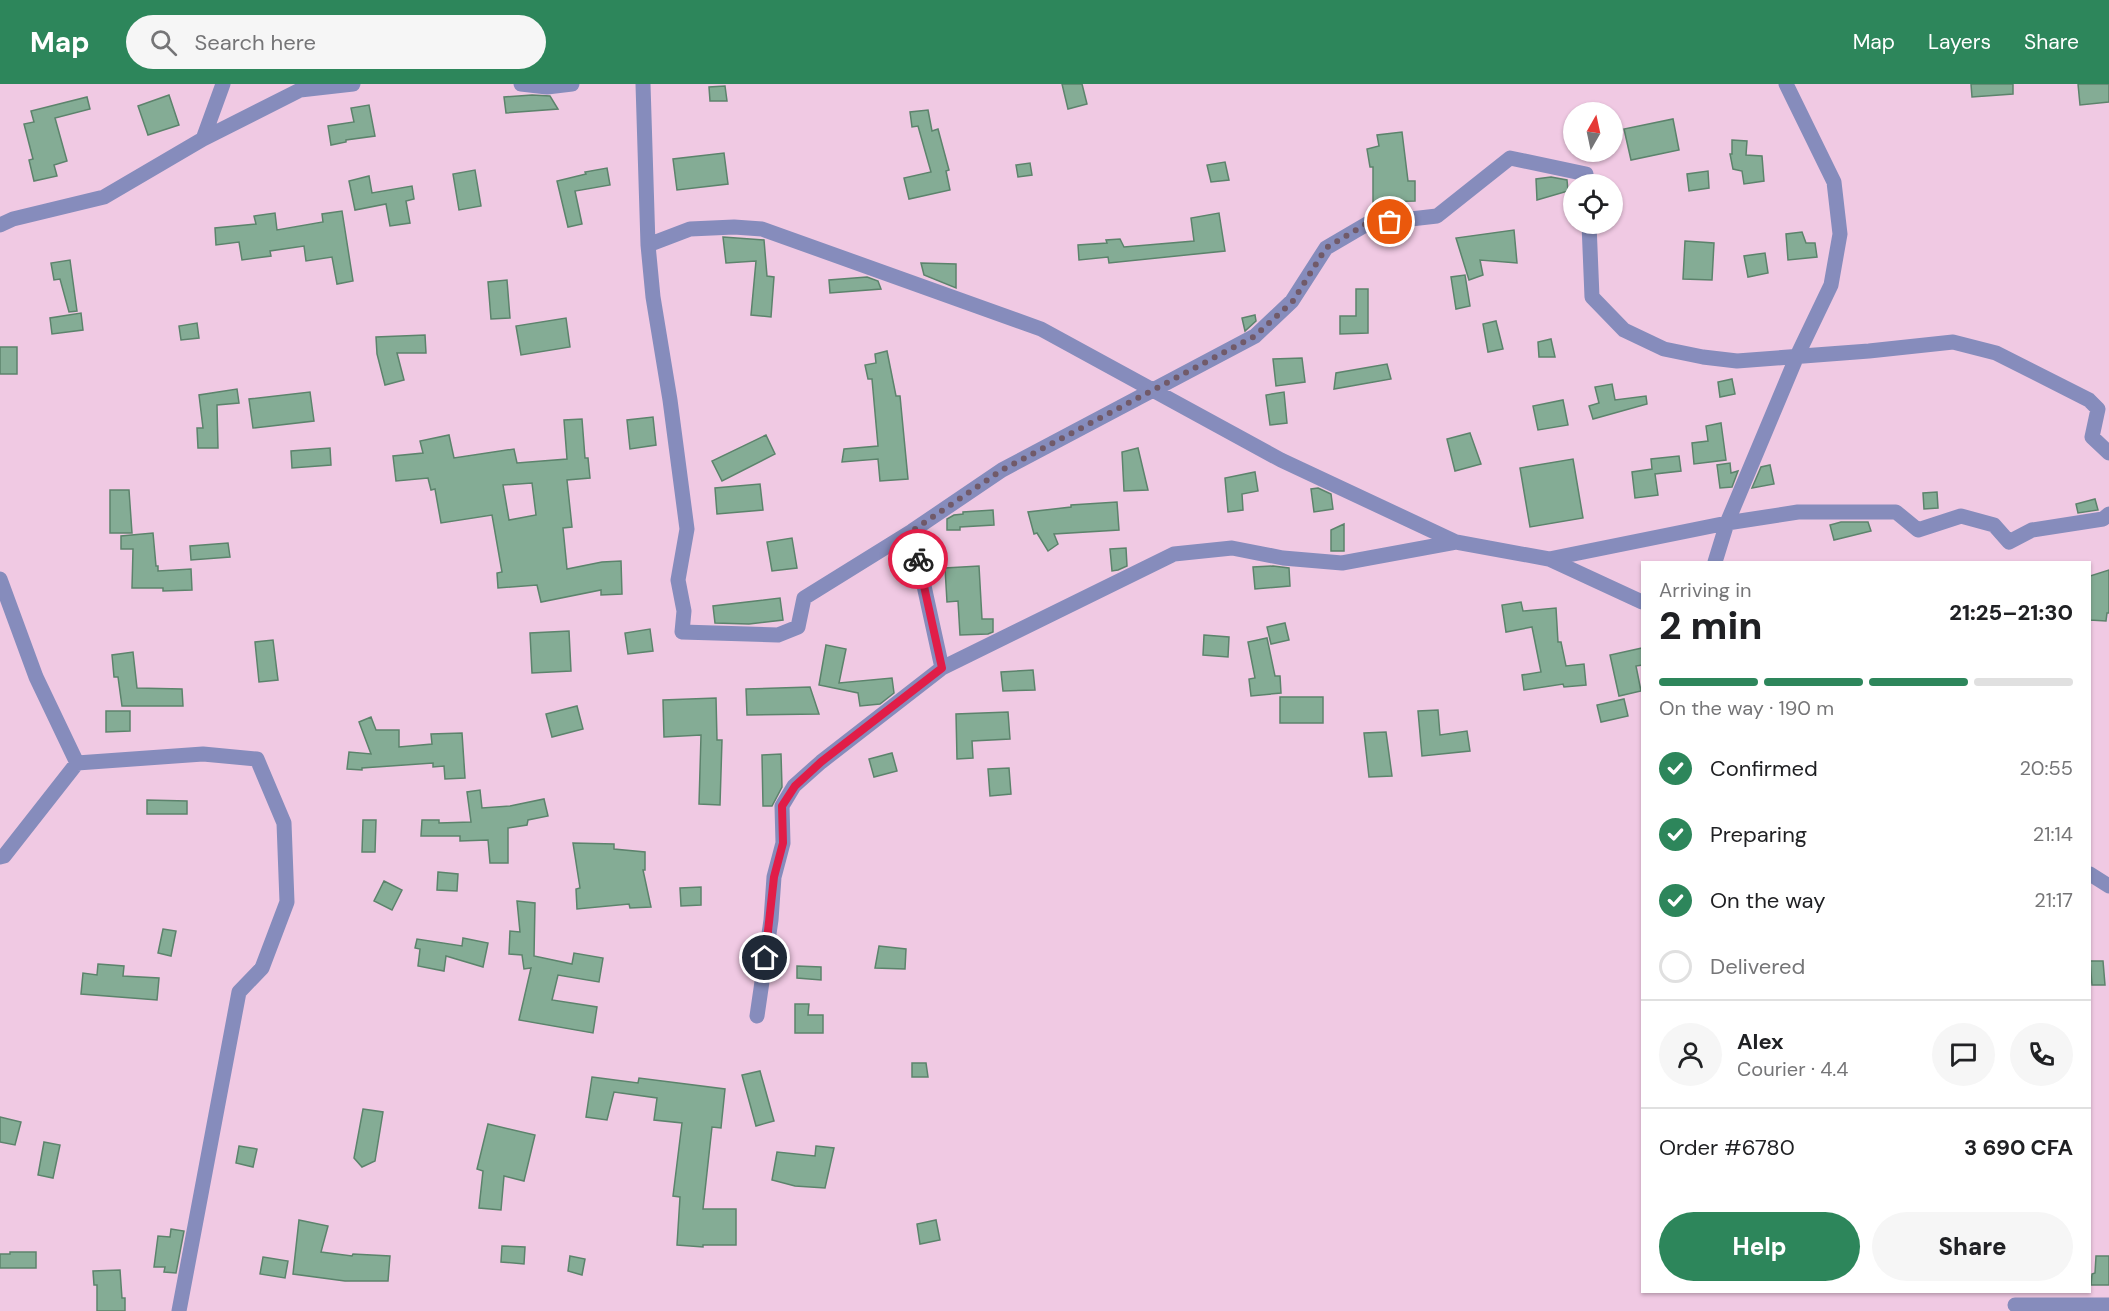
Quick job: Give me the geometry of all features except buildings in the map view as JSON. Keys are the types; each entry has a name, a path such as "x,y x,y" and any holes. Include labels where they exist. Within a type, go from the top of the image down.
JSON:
{"street":[{"path":"203,139 223,84"},
{"path":"0,225 13,219 104,197 203,139 300,90 353,84"},
{"path":"521,84 547,87 572,84"},
{"path":"643,84 648,245 653,297 670,400 687,529 678,580 684,611 682,632 778,635 798,627 804,598 912,531 1002,470 1255,336 1293,301 1326,248 1366,224 1437,216 1510,158 1586,174"},
{"path":"1716,561 1727,523 1797,356 1831,285 1840,234 1834,182 1786,84"},
{"path":"648,245 690,229 734,227 762,229 1041,329 1281,460 1456,542 1549,560 1641,602"},
{"path":"1589,234 1592,297 1624,330 1664,349 1737,361 1953,342 1996,353 2089,400 2098,409 2092,437 2109,453"},
{"path":"1549,560 1727,523 1798,512 1896,512 1918,530 1961,516 1994,525 2009,542 2032,530 2103,519 2109,514"},
{"path":"912,531 942,668"},
{"path":"757,1016 771,920 774,877 783,843 782,806 795,786 821,762 942,668 1174,554 1232,548 1283,558 1342,563 1456,542"},
{"path":"0,579 36,677 77,763"},
{"path":"0,857 4,856 77,763 202,754 258,759 284,823 287,902 262,968 239,992 179,1311"},
{"path":"2091,875 2109,886"},
{"path":"2014,1308 2023,1293"},
{"path":"2014,1308 2109,1305"}],"way so far":[{"path":"918,559 912,531 1002,470 1255,336 1293,301 1326,248 1366,224 1390,222"}],"route":[{"path":"765,958 774,877 783,843 782,806 795,786 821,762 942,668 918,559"}]}
